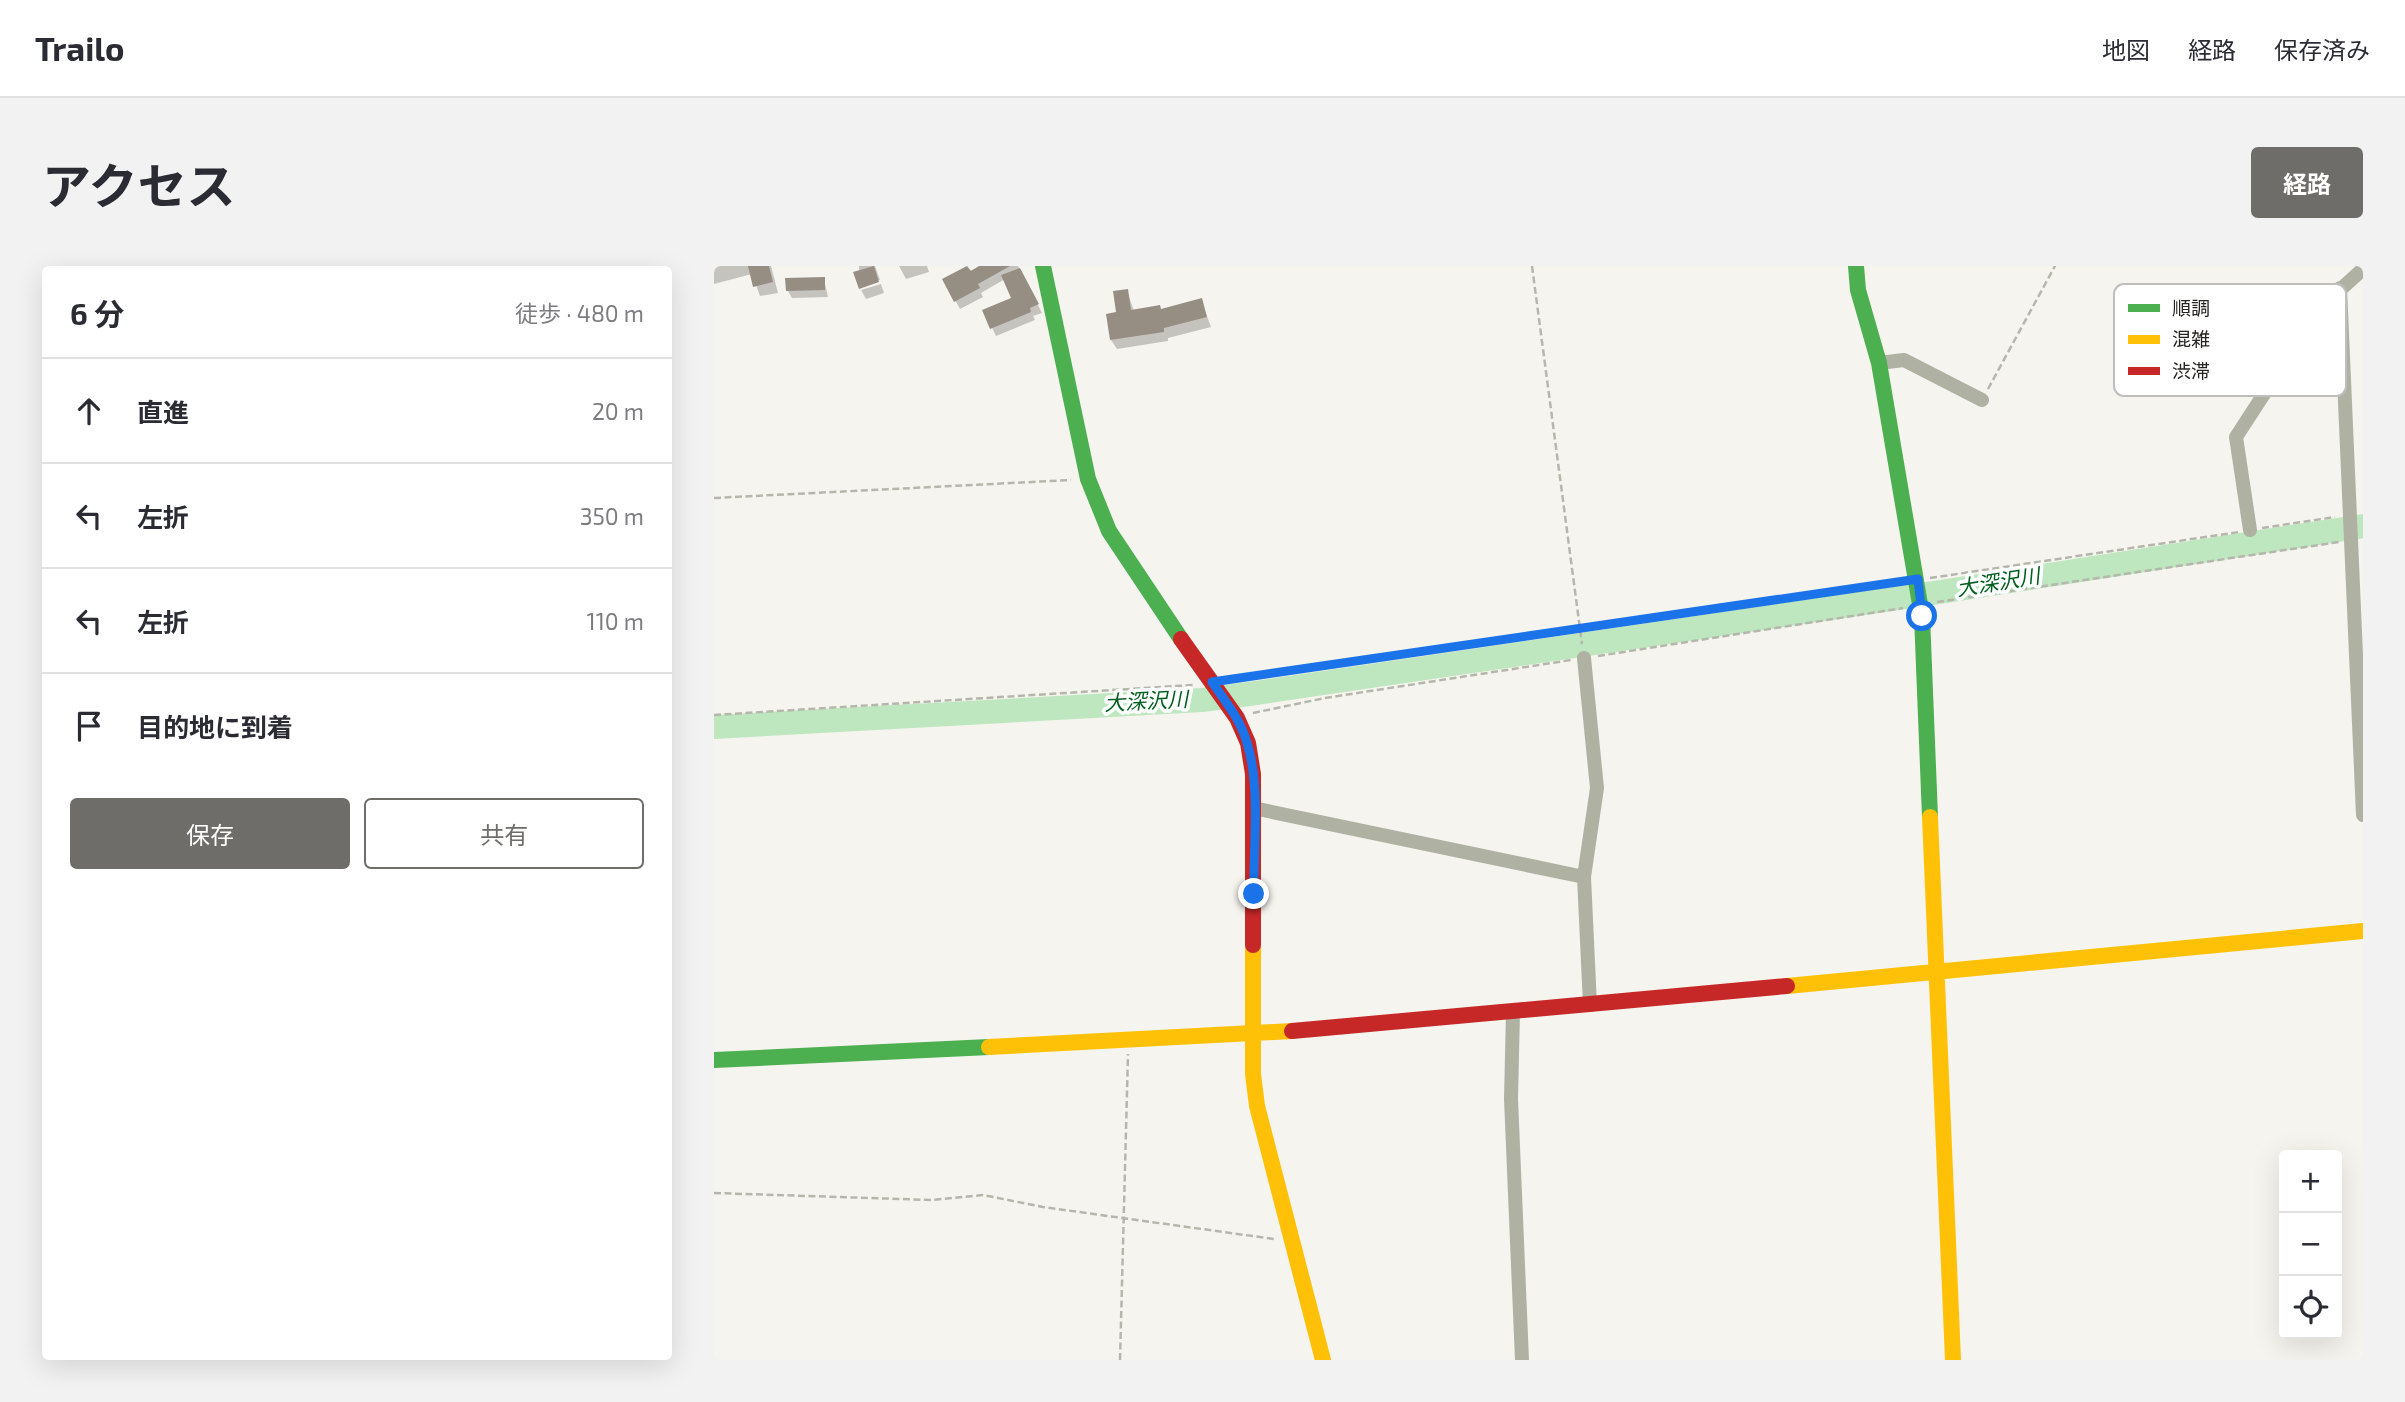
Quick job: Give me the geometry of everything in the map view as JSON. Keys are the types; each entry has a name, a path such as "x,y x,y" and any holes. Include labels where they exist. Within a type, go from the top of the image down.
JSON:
{"street":[{"path":"1044,266 1088,479 1109,531 1237,718 1248,743 1253,774 1253,1034 1257,1105 1323,1360"},
{"path":"1856,266 1858,290 1879,363 1921,605 1953,1360"},
{"path":"2345,284 2363,269"},
{"path":"1879,363 1905,360 1982,401"},
{"path":"2250,530 2235,438 2262,396"},
{"path":"2345,396 2363,815"},
{"path":"1584,658 1597,788 1584,877 1590,1005"},
{"path":"1253,808 1584,877"},
{"path":"714,1060 1253,1034 1590,1005 2363,931"},
{"path":"1513,1012 1511,1099 1522,1360"}],"path":[{"path":"1532,266 1584,658"},
{"path":"1982,401 2055,266"},
{"path":"714,498 1088,479"},
{"path":"714,715 1189,686 2350,515"},
{"path":"1921,605 2351,541"},
{"path":"1120,1360 1128,1041"},
{"path":"714,1193 932,1200 983,1195 1124,1219 1292,1242"}],"building":[{"path":"748,266 769,266 773,282 753,287"},
{"path":"874,266 879,282 859,289 853,272"},
{"path":"967,266 971,271 979,266 1010,266 978,284 980,288 954,302 942,279"},
{"path":"1020,268 1039,304 1030,308 1031,312 990,329 982,310 1011,298 1001,275"},
{"path":"825,277 825,290 786,291 785,278"},
{"path":"1128,289 1131,310 1160,305 1161,309 1202,298 1207,317 1164,328 1164,332 1110,340 1106,314 1116,312 1113,291"}],"waterway":[{"name":"大深沢川","path":"714,727 1202,700 1940,592 2363,526"}],"traffic: fast":[{"path":"1043,266 1088,479 1109,531 1181,639"},
{"path":"1856,266 1858,290 1879,363 1922,616 1930,817"},
{"path":"714,1060 989,1047"}],"traffic: slow":[{"path":"1930,817 1953,1360"},
{"path":"1787,986 2363,931"},
{"path":"1253,945 1253,1074 1257,1106 1323,1360"},
{"path":"989,1047 1292,1031"}],"traffic: jam":[{"path":"1181,639 1237,718 1248,743 1253,774 1253,945"},
{"path":"1292,1031 1787,986"}],"route":[{"path":"1254,894 1253,774 1248,743 1237,718 1212,682 1918,579 1922,616"}]}
